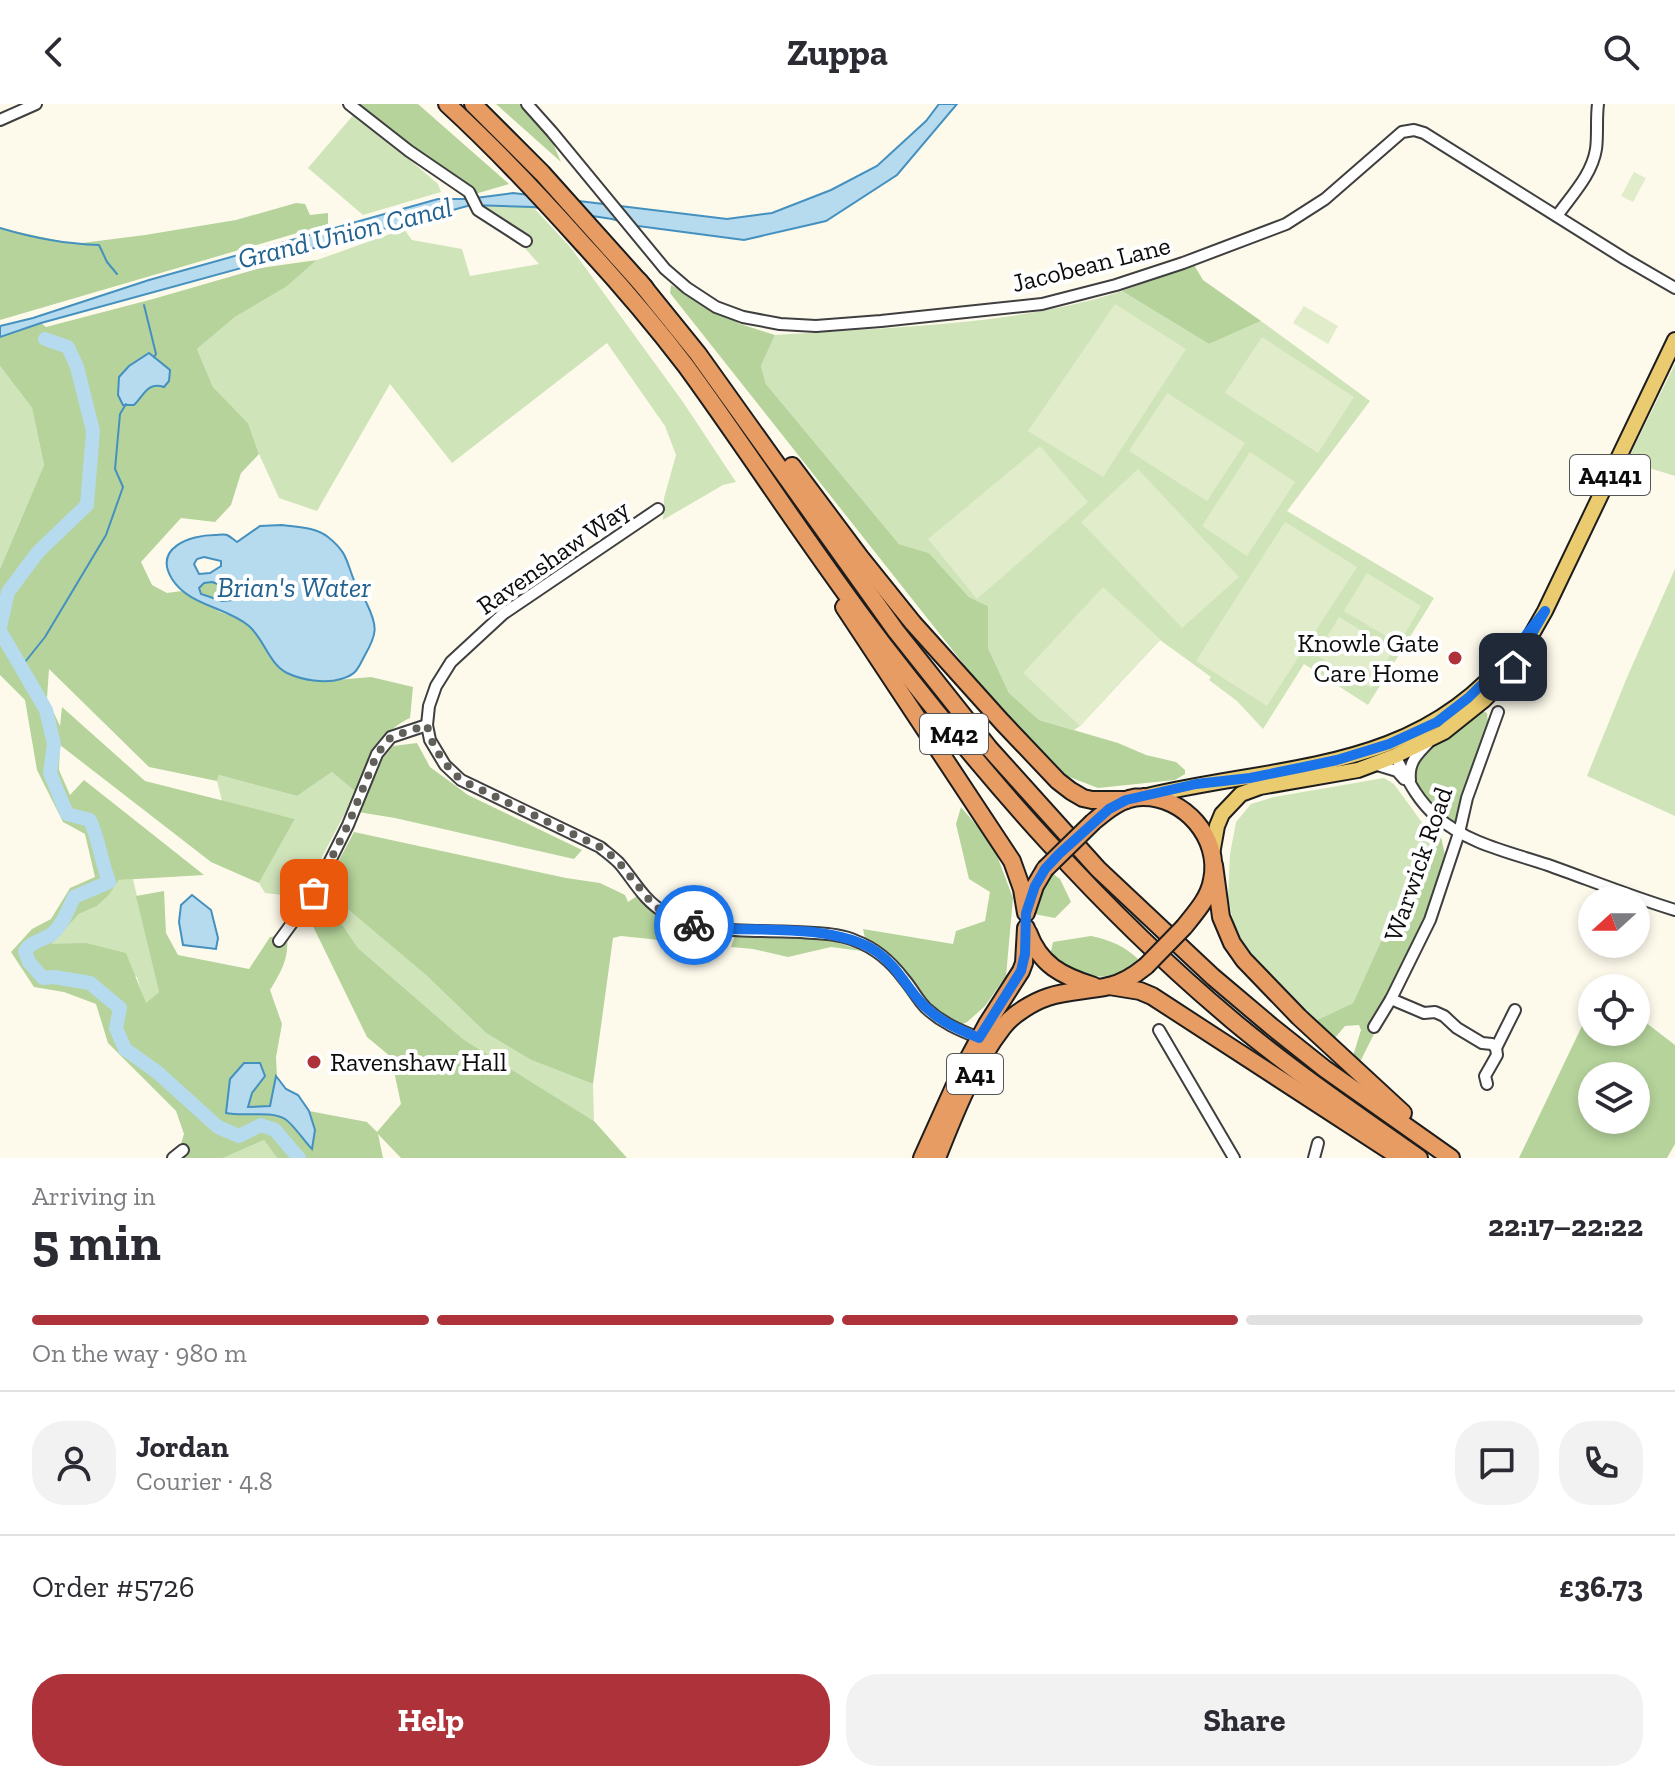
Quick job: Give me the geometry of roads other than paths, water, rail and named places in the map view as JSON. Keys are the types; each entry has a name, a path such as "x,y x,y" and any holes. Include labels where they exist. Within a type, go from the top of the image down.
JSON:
{"highway":[{"name":"M42","path":"447,104 521,176 619,283 684,364 881,642 974,759 1082,880 1234,1022 1312,1083 1419,1158"},
{"name":"M42","path":"473,104 542,173 639,281 698,354 896,631 989,748 1098,869 1213,977 1271,1026 1325,1069 1451,1158"},
{"path":"639,281 751,412 913,623 1058,781 1089,799 1164,801 1195,820 1205,833 1213,860 1225,930 1244,960 1299,1017 1386,1098 1461,1158"},
{"path":"641,311 718,428 840,601 1012,861 1022,889 1026,920 1035,948 1055,970 1069,978 1152,996 1401,1158"},
{"name":"A41","path":"922,1158 979,1038 1021,971 1026,920 1035,886 1045,869 1109,809 1135,798"},
{"name":"A41","path":"937,1158 983,1057 1004,1025 1018,1013 1047,997 1104,987 1131,977 1146,966 1184,927 1202,903 1209,890 1213,860"}],"main road":[{"name":"A4141","path":"1135,798 1196,784 1395,756 1433,738 1461,719 1496,688 1513,667 1545,611 1675,340"},
{"name":"A4141","path":"1213,860 1217,826 1222,814 1241,794 1260,787 1342,774 1389,744 1437,722 1468,698 1505,662 1545,611"},
{"path":"1304,767 1324,768 1383,753 1395,756"}],"street":[{"path":"0,120 36,104"},
{"path":"349,104 409,151 469,192 478,210 526,241"},
{"name":"Jacobean Lane","path":"527,104 665,269 716,307 743,317 780,324 816,326 1042,304 1156,272 1286,224 1325,199 1402,132 1414,130 1424,133 1675,288"},
{"path":"1557,216 1593,161 1598,104"},
{"name":"Ravenshaw Way","path":"427,725 436,686 451,662 503,614 658,509"},
{"name":"Warwick Road","path":"1374,1027 1430,920 1459,833 1467,798 1498,712"},
{"path":"279,941 314,893 348,825 377,754 391,737 427,725 430,740 445,765 461,780 600,847 617,860 655,907 667,914 713,929 802,932 856,940 888,961 918,999 939,1019 954,1029 979,1038"},
{"path":"1411,786 1410,766 1415,756 1433,738"},
{"path":"1395,756 1411,786"},
{"path":"1369,758 1397,771 1429,810 1459,833 1483,845 1675,910"},
{"path":"1391,999 1424,1013 1435,1012 1444,1016 1457,1028 1496,1048"},
{"path":"1482,1079 1497,1055 1496,1048 1515,1010"},
{"path":"1159,1030 1234,1158"},
{"path":"1314,1158 1318,1143"},
{"path":"173,1158 183,1150"}],"water":[{"name":"Grand Union Canal","path":"939,104 957,104 897,175 826,221 744,240 638,226 533,207 471,205 41,323 0,337 0,326 149,280 438,199 513,193 727,219 772,213 831,190 877,166 926,121"},
{"path":"149,353 170,370 169,381 164,387 150,388 134,405 123,405 118,395 119,377"},
{"name":"Brian's Water","path":"260,526 312,529 328,537 343,553 374,625 369,648 351,675 321,681 287,673 276,664 249,626 188,595 172,579 167,559 177,545 195,538 221,535 227,535 237,542","holes":["204,557 221,561 221,566 210,573 199,574 194,564","212,582 232,589 233,600 222,601 201,594 199,588 204,583"]},
{"path":"192,895 211,910 218,938 216,949 183,945 179,922 181,905"},
{"path":"244,1063 260,1063 265,1076 252,1093 248,1107 270,1106 276,1076 286,1089 298,1095 309,1111 315,1130 312,1149 292,1125 279,1116 226,1113 230,1079"}],"waterway":[{"path":"0,228 49,240 99,245 117,274"},
{"path":"144,305 156,354 154,357"},
{"path":"0,627 8,592 38,552 87,505 93,431 77,367 68,347 45,339"},
{"path":"21,667 45,637 106,535 123,487 115,469 120,414 126,404"},
{"path":"0,631 46,710 54,744 50,773 67,814 90,820 109,882 74,897 57,929 25,951 29,962 43,978 90,983 120,1008 116,1028 125,1049 157,1072 218,1127 239,1136 261,1125 275,1130 299,1158"}],"place":[{"name":"Knowle Gate Care Home","path":"1455,658"},
{"name":"Ravenshaw Hall","path":"314,1062"}]}
